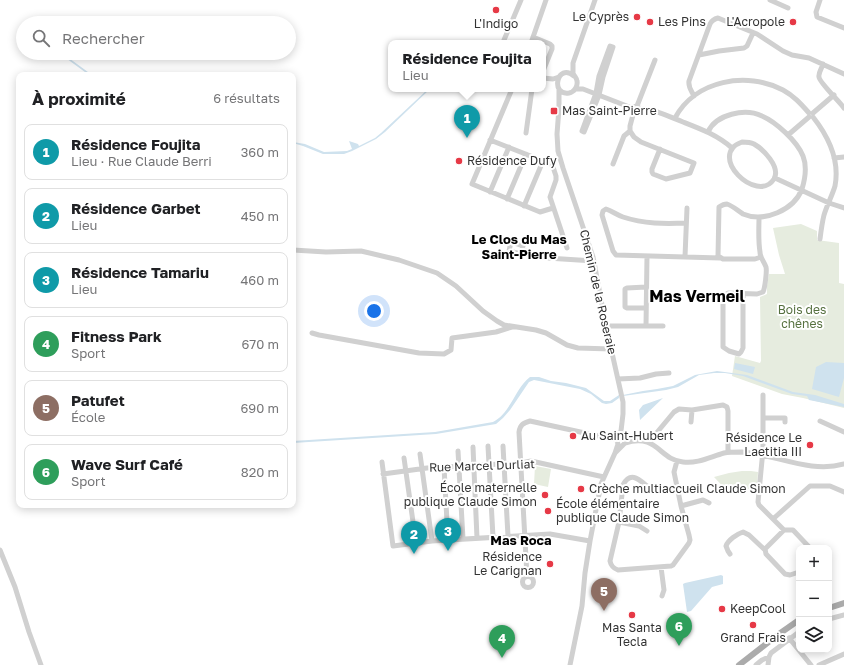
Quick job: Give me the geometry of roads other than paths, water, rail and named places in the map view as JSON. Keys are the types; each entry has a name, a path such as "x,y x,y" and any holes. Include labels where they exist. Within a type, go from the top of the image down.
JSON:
{"main road":[{"path":"832,608 844,605"},
{"path":"739,665 778,634 796,623"},
{"path":"745,665 796,623"}],"street":[{"path":"504,40 521,0"},
{"path":"532,40 546,0"},
{"path":"546,78 552,79 559,77 566,73 573,64 595,0"},
{"path":"770,0 788,8"},
{"path":"820,0 816,12 818,17 844,28"},
{"path":"694,96 689,89 689,81 710,24 714,19 718,18 753,33 783,51 792,55 809,58 844,74"},
{"path":"699,56 719,50 744,48 747,46 753,33"},
{"path":"533,37 540,40"},
{"path":"546,42 550,44 552,48 546,63"},
{"path":"597,94 584,132 582,131 597,94 599,76 610,46 613,47 597,94"},
{"path":"655,60 635,108 630,131 640,142 660,149 694,163 690,173 666,179 653,174 652,169 660,149"},
{"path":"546,81 552,82 565,93 573,91 577,80 574,76 573,64"},
{"path":"823,64 819,77 821,82 844,108"},
{"path":"566,73 574,76"},
{"path":"558,87 559,77"},
{"path":"675,118 683,106 700,91 715,85 738,80 750,80 766,83 783,90 794,97 821,127 828,139 834,158 836,174 834,186 824,214 820,240"},
{"path":"576,86 635,108 656,111 675,118 708,132 724,141 732,148"},
{"name":"Chemin de la Roseraie","path":"558,87 558,151 594,261 606,326 623,403 621,431 623,441 615,453 601,484 585,573 582,606 570,665"},
{"path":"511,92 472,184 540,212 553,208"},
{"path":"526,133 532,92"},
{"name":"Chemin de la Roseraie","path":"559,108 563,98 568,93"},
{"path":"788,135 834,95"},
{"path":"708,132 710,127 728,115 743,113 761,115 776,124 788,135 799,149 803,156 805,172 801,190 794,201 782,211 766,216 750,216 742,214 728,204 724,204 719,207 718,256 720,258"},
{"path":"613,164 624,136 630,131"},
{"path":"490,140 551,164 556,180 550,197 567,248"},
{"path":"777,179 760,187 748,183 740,176 730,163 730,153 732,148 742,142 753,143 764,151 770,158 774,166 777,179 829,203 844,208"},
{"path":"490,192 509,147"},
{"path":"507,199 526,154"},
{"path":"834,158 844,157"},
{"path":"524,206 543,161"},
{"path":"685,257 687,208"},
{"path":"686,223 643,222 623,217 606,209 603,210 602,215 616,255 723,259 755,259 761,257"},
{"path":"743,294 743,348 739,354 729,352 723,347 723,299 725,295 728,294 743,294 757,294 762,292 764,289 766,266 760,254 759,216"},
{"path":"296,250 326,252 361,251 399,260 437,273 450,281 483,311 504,325 541,332 567,345 578,348 611,349"},
{"path":"522,250 547,258 594,261"},
{"path":"646,326 647,256"},
{"path":"646,287 625,289 625,307 646,308"},
{"path":"606,326 663,326"},
{"path":"312,333 406,351 444,354 451,350 452,338 496,332 513,327"},
{"path":"618,379 640,378 656,374 669,374"},
{"path":"764,395 762,455 758,502 759,505 784,530 793,530 807,545"},
{"path":"649,442 674,412 679,409 692,410 728,404 728,452"},
{"path":"691,422 692,410"},
{"path":"763,418 785,418 785,422"},
{"path":"527,576 519,432 520,427 524,422 530,421 623,441 649,442 671,459 682,462 694,462 728,452 742,452 799,464 839,466 844,464"},
{"path":"820,421 844,432"},
{"path":"488,446 493,537"},
{"path":"503,446 508,536"},
{"path":"473,447 478,538"},
{"path":"458,452 463,539"},
{"path":"420,454 432,541"},
{"path":"404,458 416,543"},
{"name":"Rue Marcel Durliat","path":"383,474 422,468 521,463 531,461 604,477"},
{"path":"677,461 674,472 690,540 689,543 671,566 618,570 614,569 610,561 619,522 623,485 625,482 629,478 637,478 656,492 677,489"},
{"path":"382,462 393,546 432,541 550,534 590,541"},
{"path":"444,467 448,540"},
{"path":"773,519 810,486 830,486 844,492"},
{"path":"681,506 703,500 709,503"},
{"path":"619,522 639,526 647,531"},
{"path":"765,550 784,530"},
{"path":"730,554 726,546 727,543 738,533 743,532 749,535 765,550 766,554 785,574 790,575 796,573"},
{"path":"0,550 15,586 41,665"},
{"path":"661,567 664,590 662,596"},
{"path":"832,619 844,615"},
{"path":"768,665 771,653 796,634"},
{"path":"789,638 811,665"},
{"path":"819,665 831,662 844,654"},
{"path":"756,665 769,657"}],"water":[{"path":"69,60 72,60 88,72 85,72"},
{"path":"425,92 427,92 385,132 376,139 352,151 344,154 323,154 296,144 296,142 305,144 324,152 347,151 352,149 349,141 358,144 359,146 375,138"},
{"path":"826,362 844,363 844,378 839,397 812,389 816,367"},
{"path":"735,363 755,367 753,374 734,369"},
{"path":"717,371 747,375 793,392 815,395 844,404 844,407 809,400 807,396 792,394 743,376 725,373 699,375 678,387 623,396 673,386 695,375"},
{"path":"530,377 539,377 586,388 604,401 610,401 619,395 619,398 612,403 606,404 580,389 534,380 529,382 510,410 496,424 436,434 296,443 296,441 435,432 493,422 504,413 525,381"},
{"path":"663,398 640,420 639,410 643,405"},
{"path":"721,575 723,576 723,584 712,587 691,611 687,612 683,584"}],"place":[{"name":"L'Indigo","path":"496,10"},
{"name":"Le Cyprès","path":"637,17"},
{"name":"Les Pins","path":"650,22"},
{"name":"L'Acropole","path":"793,22"},
{"name":"Mas Saint-Pierre","path":"554,111"},
{"name":"Résidence Foujita","path":"467,138"},
{"name":"Résidence Dufy","path":"459,161"},
{"name":"Au Saint-Hubert","path":"573,436"},
{"name":"Résidence Le Laetitia III","path":"810,445"},
{"name":"Crèche multiaccueil Claude Simon","path":"581,489"},
{"name":"École maternelle publique Claude Simon","path":"545,495"},
{"name":"École élémentaire publique Claude Simon","path":"548,511"},
{"name":"Résidence Tamariu","path":"448,551"},
{"name":"Résidence Garbet","path":"414,554"},
{"name":"Résidence Le Carignan","path":"550,564"},
{"name":"KeepCool","path":"722,609"},
{"name":"Patufet","path":"604,611"},
{"name":"Mas Santa Tecla","path":"632,615"},
{"name":"Grand Frais","path":"753,625"},
{"name":"Wave Surf Café","path":"679,646"},
{"name":"Fitness Park","path":"502,658"}],"district":[{"name":"Le Clos du Mas Saint-Pierre","path":"519,246"},
{"name":"Mas Vermeil","path":"697,296"},
{"name":"Mas Roca","path":"521,540"}],"park label":[{"name":"Bois des chênes","path":"802,317"}]}
